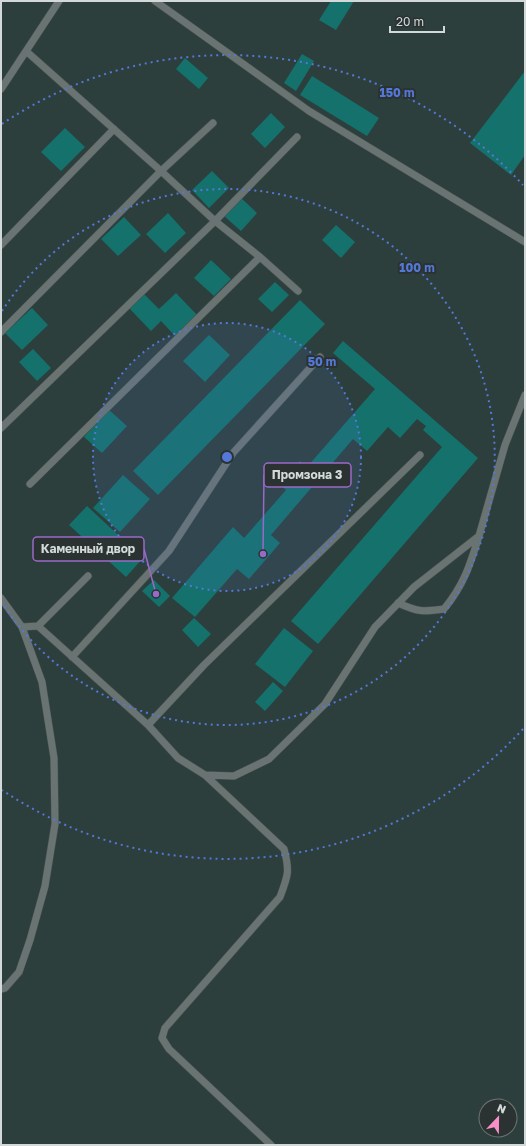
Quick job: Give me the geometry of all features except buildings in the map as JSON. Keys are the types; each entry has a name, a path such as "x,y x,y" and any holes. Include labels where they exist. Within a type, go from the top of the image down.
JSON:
{"lane":[{"path":"1,90 59,1"},
{"path":"155,1 309,111 525,242"},
{"path":"26,51 161,170 215,221 298,291"},
{"path":"1,332 161,170 213,123"},
{"path":"1,245 114,129"},
{"path":"1,428 215,221 298,137"},
{"path":"30,484 260,258"},
{"path":"72,657 169,551 233,453 320,357"},
{"path":"398,603 414,610 428,611 444,609 455,595 464,579 479,536 504,445 525,395"},
{"path":"148,725 204,665 420,455"},
{"path":"205,775 234,776 269,759 325,704 375,627 414,587 479,536"},
{"path":"22,627 38,626 88,576"},
{"path":"1,598 22,627 42,682 54,758 55,824 45,886 30,940 19,972 5,988 1,989"},
{"path":"38,626 148,725 178,758 205,775 284,849 288,864 287,879 280,897 165,1028 162,1038 169,1049 271,1145"}],"shaded area":[{"path":"1,1 525,1 525,1145 1,1145"}],"place":[{"name":"Промзона 3","path":"263,554"},
{"name":"Каменный двор","path":"156,594"}]}
